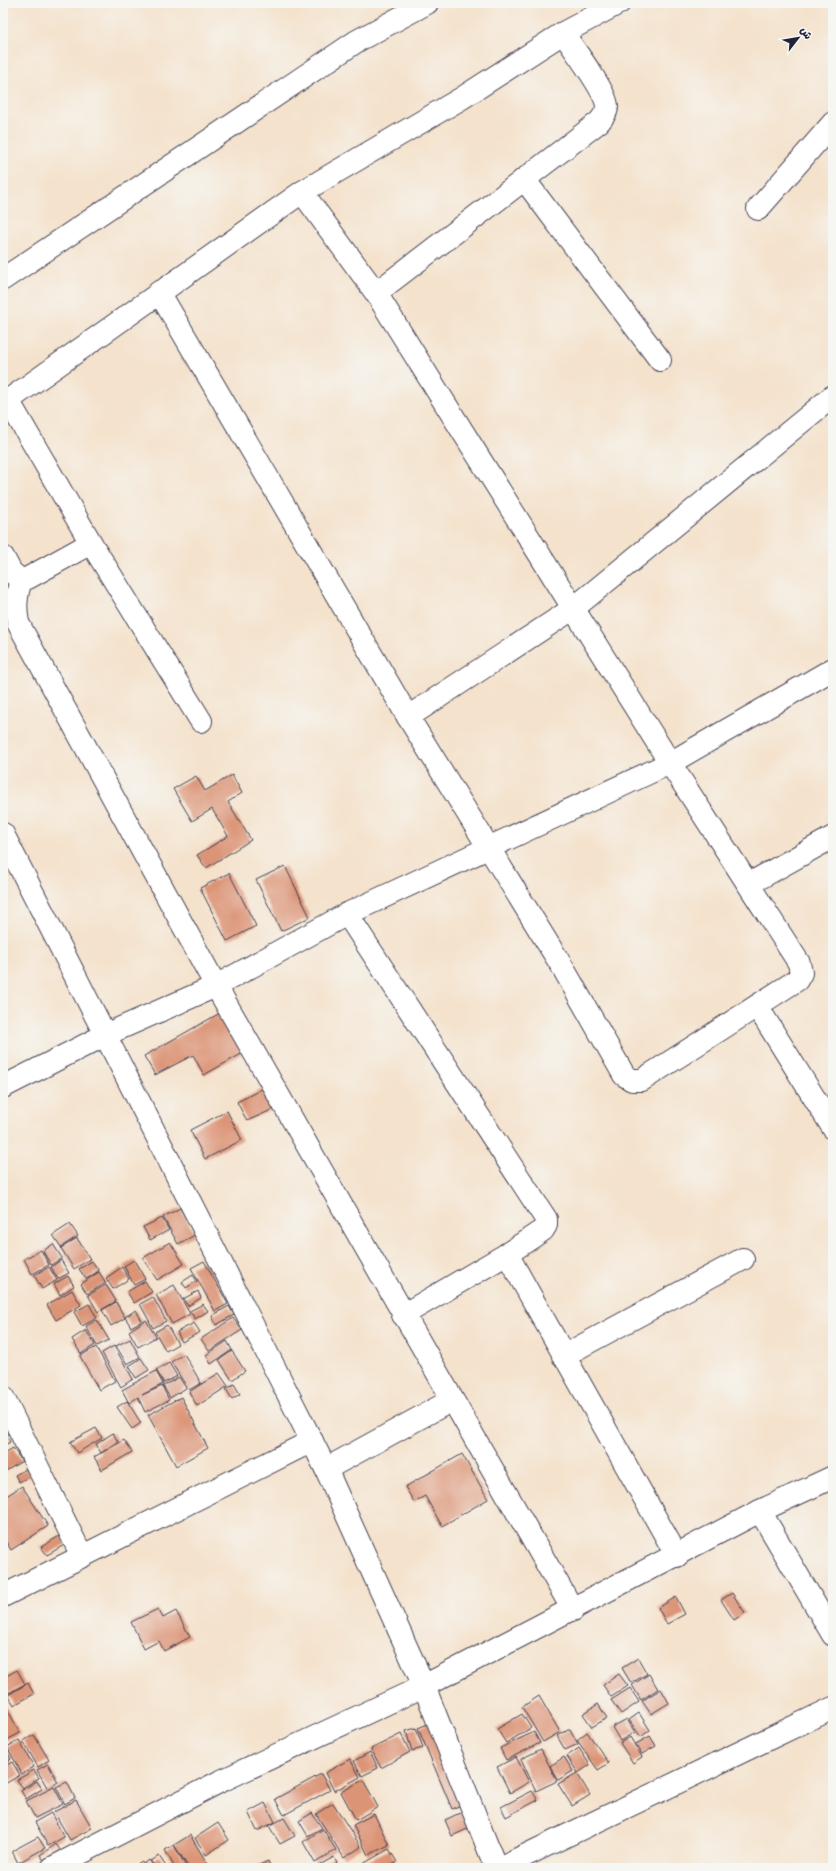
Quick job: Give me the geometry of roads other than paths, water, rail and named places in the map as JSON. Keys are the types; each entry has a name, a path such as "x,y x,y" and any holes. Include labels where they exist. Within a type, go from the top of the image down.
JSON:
{"street":[{"path":"3,279 357,41 427,3"},
{"path":"201,721 6,402 158,292 302,192 462,98 563,33 619,3"},
{"path":"376,293 599,122 606,113 607,104 602,92 563,33"},
{"path":"758,210 833,123"},
{"path":"524,178 660,360"},
{"path":"158,292 408,717 562,968 624,1075 632,1080 642,1080 797,980 801,973 799,963 670,763 376,293 302,192"},
{"path":"408,717 574,608 832,399"},
{"path":"21,580 28,578 91,543"},
{"path":"3,557 11,572 21,580"},
{"path":"21,580 15,599 15,610 18,623 216,986 572,1610"},
{"path":"3,1087 105,1035 216,986 347,914 670,763 833,668"},
{"path":"3,834 326,1469 424,1686 496,1868"},
{"path":"749,884 833,837"},
{"path":"347,914 546,1219 546,1225 543,1230 507,1254 403,1315"},
{"path":"757,1006 833,1128"},
{"path":"507,1254 677,1556"},
{"path":"564,1356 743,1259"},
{"path":"3,1397 82,1556"},
{"path":"326,1469 452,1400"},
{"path":"3,1596 312,1441"},
{"path":"52,1868 219,1782 424,1686 677,1556 760,1511 833,1478"},
{"path":"760,1511 833,1635"},
{"path":"499,1868 833,1708"}]}
